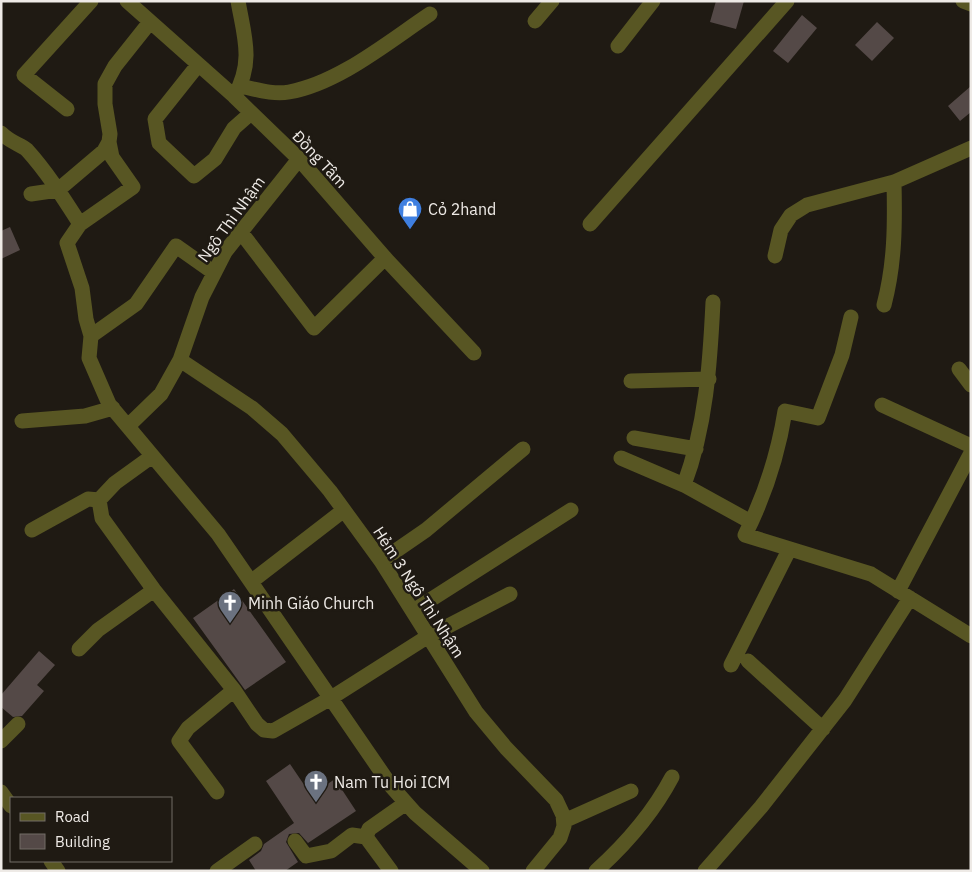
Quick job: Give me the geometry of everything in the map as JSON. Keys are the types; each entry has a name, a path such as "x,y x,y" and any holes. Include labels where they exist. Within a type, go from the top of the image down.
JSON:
{"street":[{"path":"67,109 24,75 91,1"},
{"name":"Đồng Tâm","path":"127,1 198,65 237,91 251,113 299,159 385,258 474,353"},
{"path":"238,1 247,45 237,91 288,92 312,84 346,70 430,14"},
{"path":"535,21 552,1"},
{"path":"618,46 653,1"},
{"path":"590,224 788,1"},
{"path":"964,1 971,4"},
{"path":"150,22 116,66 105,84 109,142 112,157 133,187 80,224 67,243 82,288 86,319 91,336 89,358 113,408 151,457 218,534 252,581 376,766 406,803 482,871"},
{"path":"198,65 155,119 158,143 194,176 216,159 234,128 251,113"},
{"path":"1,133 10,143 25,148 58,190 80,224"},
{"path":"31,194 58,190 104,151 109,142"},
{"path":"775,256 781,230 791,216 807,205 894,182 971,148"},
{"name":"Ngô Thì Nhậm","path":"128,426 161,394 180,360 213,272 240,231 299,159"},
{"path":"884,304 892,274 895,238 894,182"},
{"path":"240,231 314,328 385,258"},
{"path":"91,336 136,304 176,246 213,272"},
{"path":"684,485 696,448 709,379 713,302"},
{"path":"851,317 842,355 818,418 785,411 778,452 752,522 745,535 871,574 971,636"},
{"name":"Hẻm 3 Ngô Thì Nhậm","path":"180,360 252,408 282,434 344,510 381,561 427,637 476,712 506,748 556,800 564,821"},
{"path":"959,369 971,385"},
{"path":"631,381 709,379"},
{"path":"882,405 971,446"},
{"path":"22,421 84,416 113,408"},
{"path":"634,438 696,448"},
{"path":"381,561 426,530 523,449"},
{"path":"705,871 761,807 845,700 904,595 971,453"},
{"path":"99,500 114,484 151,457"},
{"path":"621,458 684,485 752,522"},
{"path":"32,530 88,499 99,500"},
{"path":"99,500 102,518 154,590 234,690 257,724 264,730 274,731 331,698 427,637 510,594"},
{"path":"252,581 344,510"},
{"path":"413,611 571,510"},
{"path":"731,665 789,550"},
{"path":"79,649 105,625 154,590"},
{"path":"748,661 823,729"},
{"path":"217,792 179,741 188,728 234,690"},
{"path":"1,741 18,724"},
{"path":"596,871 641,825 658,803 672,777"},
{"path":"533,871 560,838 564,821 631,791"},
{"path":"1,792 10,805"},
{"path":"366,836 369,829 406,803"},
{"path":"295,841 306,856 331,851 352,835 366,836"},
{"path":"366,836 391,871"},
{"path":"217,871 255,844"}],"building":[{"path":"716,1 744,1 736,29 710,22"},
{"path":"802,15 817,28 788,63 773,51"},
{"path":"877,22 894,38 872,61 855,45"},
{"path":"971,86 971,112 960,121 948,106"},
{"path":"10,227 20,250 1,259 1,231"},
{"path":"234,589 286,662 245,690 193,618"},
{"path":"39,651 55,665 37,685 44,691 22,716 13,717 1,707 1,695"},
{"name":"Nam Tu Hoi ICM","path":"290,764 311,795 335,779 356,811 308,843 299,833 289,834 286,842 298,862 285,871 256,871 249,860 261,851 264,844 294,823 266,781"}],"place":[{"name":"Cỏ 2hand","path":"410,230"},
{"name":"Minh Giáo Church","path":"230,624"},
{"name":"Nam Tu Hoi ICM","path":"316,803"}]}
